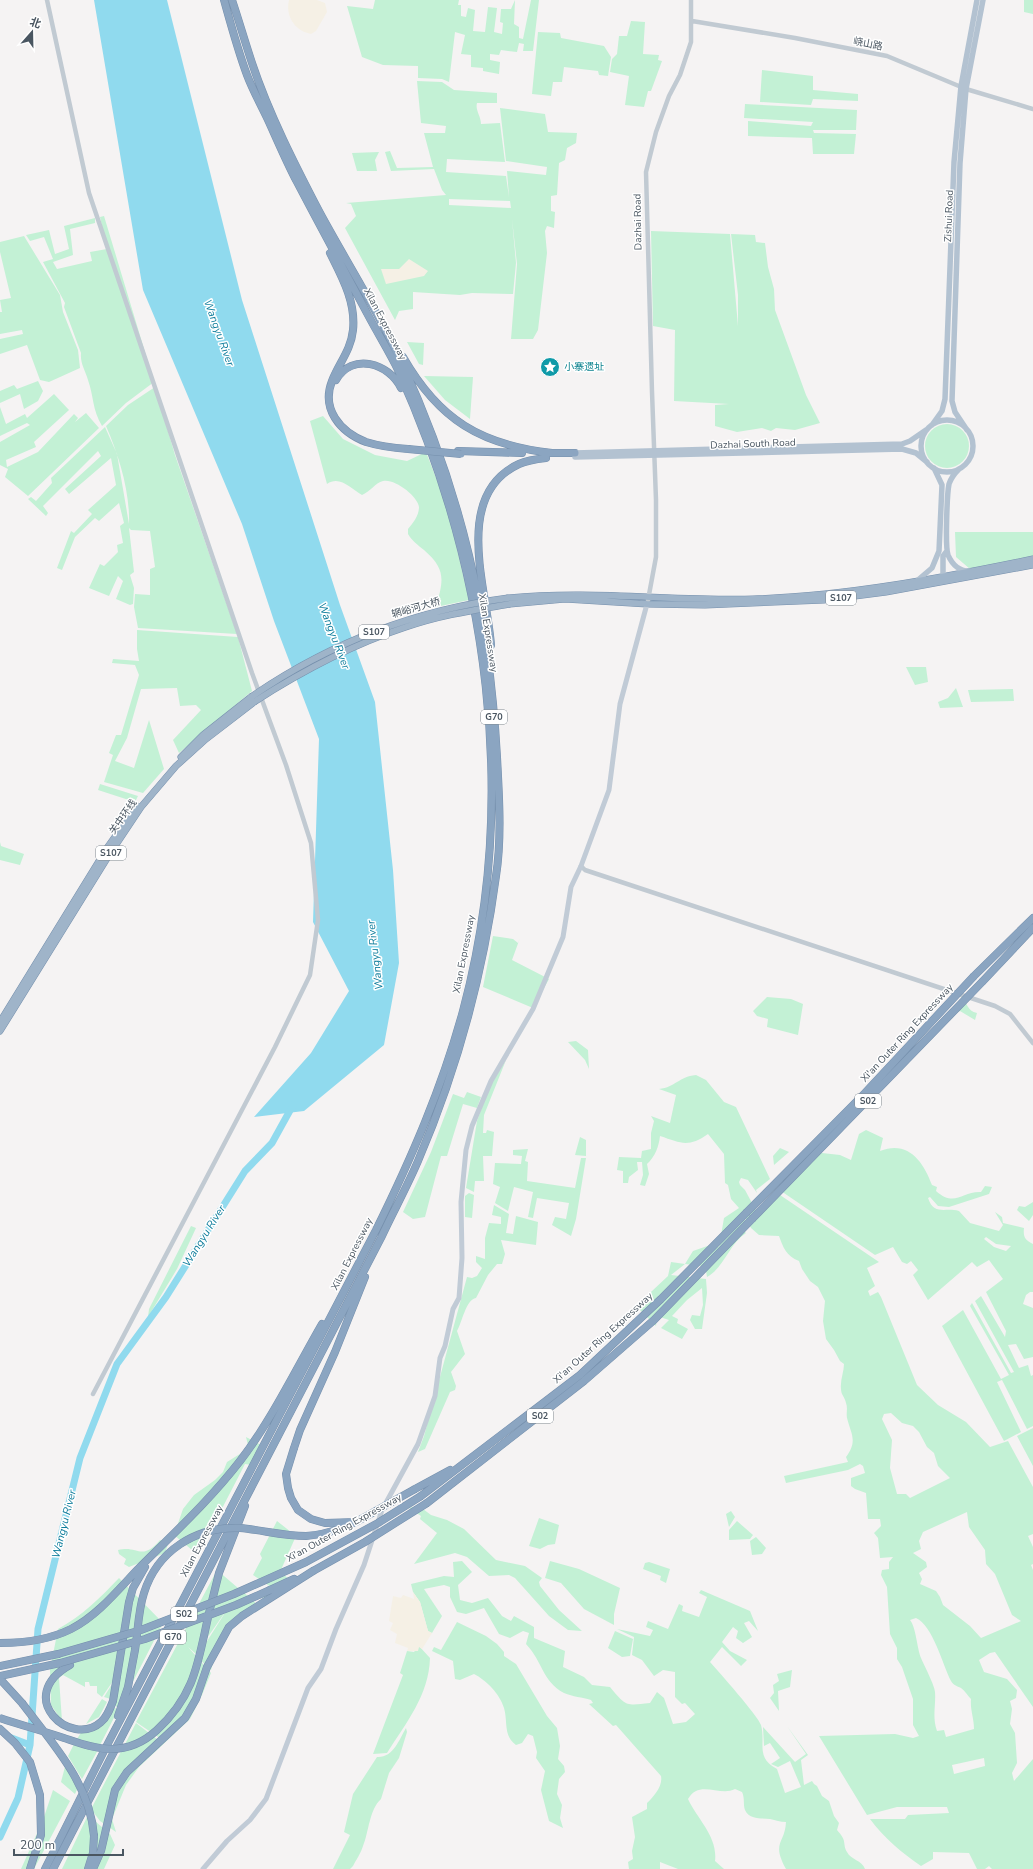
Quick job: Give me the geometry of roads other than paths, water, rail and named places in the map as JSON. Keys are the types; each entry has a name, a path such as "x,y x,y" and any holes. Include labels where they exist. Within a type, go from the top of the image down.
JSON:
{"highway":[{"name":"Xilan Expressway","path":"224,0 247,75 295,178 398,370 422,429 451,510 476,613 485,674 492,810 488,874 478,940 463,1010 441,1081 412,1155 272,1439"},
{"name":"Xilan Expressway","path":"45,1869 105,1749 381,1238 417,1162 447,1086 469,1013 485,942 497,873 499,816 493,709 482,615 469,552 458,511 441,457 400,359 364,289 321,214 279,128 252,65 232,0"},
{"path":"295,178 301,196 345,284 353,313 353,330 350,343 330,390 329,401 332,414 343,428 359,439 378,445 460,453 549,456 575,455"},
{"path":"364,289 375,304 416,378 432,398 448,413 474,432 497,443 549,456"},
{"path":"407,448 365,438 357,434 343,423 336,413 332,401 333,387 338,377 346,370 359,364 369,363 384,368 400,385 422,429"},
{"path":"493,709 494,679 491,637 478,545 478,526 481,510 490,490 507,471 521,463 549,456"},
{"name":"S107","path":"509,601 564,594 714,599 797,597 859,590 918,580 943,579 1033,559"},
{"name":"S107","path":"509,601 565,599 647,604 713,604 824,600 1033,565"},
{"name":"辋峪河大桥","path":"253,700 316,664 367,641 429,620 509,601"},
{"name":"关中环线","path":"0,1022 108,848 138,804 173,764 203,735 253,700"},
{"name":"关中环线","path":"0,1031 107,858 141,807 176,766 253,700"},
{"name":"Xi'an Outer Ring Expressway","path":"0,1666 58,1654 141,1630 234,1594 306,1562 378,1523 421,1496 531,1414 580,1375 644,1315 864,1093 974,976 1033,918"},
{"name":"Xi'an Outer Ring Expressway","path":"0,1678 145,1639 236,1604 313,1571 365,1542 427,1503 547,1411 651,1322 752,1220 1033,928"},
{"path":"0,1643 26,1642 46,1638 71,1629 89,1617 210,1497 240,1460 260,1432 376,1230"},
{"path":"356,1522 325,1523 311,1519 298,1510 291,1498 286,1481 289,1462 300,1430 335,1352 381,1238"},
{"path":"105,1749 128,1687 146,1587 158,1564 172,1550 191,1536 210,1531 238,1528 288,1535 314,1535 336,1531 356,1522 468,1460"},
{"name":"Xilan Expressway","path":"53,1869 255,1469"},
{"path":"0,1718 94,1747 110,1749 124,1748 141,1742 171,1716 178,1708 189,1689 198,1662 219,1573 255,1469"},
{"path":"145,1639 137,1641 122,1647 115,1649 70,1665 56,1673 46,1690 48,1709 53,1717 60,1724 69,1728 81,1729 91,1728 100,1723 107,1715 113,1701 119,1669 120,1658 121,1652 122,1645 129,1602 133,1588 142,1571 158,1550"},
{"path":"93,1869 101,1851 115,1790 127,1772 185,1718 196,1699 207,1667 229,1627 242,1616 313,1571"},
{"path":"0,1678 22,1703 75,1776 93,1820 93,1853 88,1869"},
{"path":"0,1729 15,1743 30,1762 40,1795 41,1835 30,1869"}],"main road":[{"name":"Zishui Road","path":"932,425 942,411 945,399 954,162 977,0"},
{"name":"Zishui Road","path":"967,430 955,412 952,400 960,163 964,88 983,0"},
{"path":"918,580 932,568 940,551 942,485 940,477 922,454 921,446 922,438 926,430 939,421 956,421 967,430 972,439 973,447 971,456 952,476 948,490 947,551 955,565 964,571 969,572"},
{"name":"Dazhai South Road","path":"654,454 902,444 910,441 926,430"},
{"name":"Dazhai South Road","path":"575,455 902,449 916,453 927,462"},
{"path":"934,468 942,471 951,471 959,468"},
{"path":"940,551 943,556 943,579"},
{"path":"943,556 947,551"},
{"path":"203,1869 227,1841 250,1820 266,1799 308,1688 321,1669 336,1629 364,1565 382,1510 418,1444 435,1396 440,1358 445,1346 453,1309 459,1298 462,1258 461,1202 466,1150 472,1126 491,1081 533,1010 563,937 571,887 581,866 609,790 620,704 647,604"}],"street":[{"path":"47,0 89,193 252,673 286,765 311,843 318,920 310,975 271,1054 93,1394"},
{"name":"Dazhai Road","path":"647,604 656,557 656,500 646,172 656,132 686,57 690,42 692,21 691,0"},
{"name":"峣山路","path":"692,21 794,38 887,56 964,88 1033,109"},
{"path":"581,866 585,870 995,1006 1010,1014 1033,1043"}],"water":[{"path":"94,0 167,0 242,300 340,605 375,702 393,870 399,963 384,1045 304,1111 254,1117 311,1053 349,991 313,922 319,739 274,621 242,524 143,290"}],"waterway":[{"name":"Wangyu River","path":"0,1837 18,1798 30,1745 38,1629 80,1458 117,1364 166,1297 245,1171 272,1143 293,1105"},
{"path":"9,1737 30,1745"}],"place":[{"name":"小寨遗址","path":"550,367"}]}
